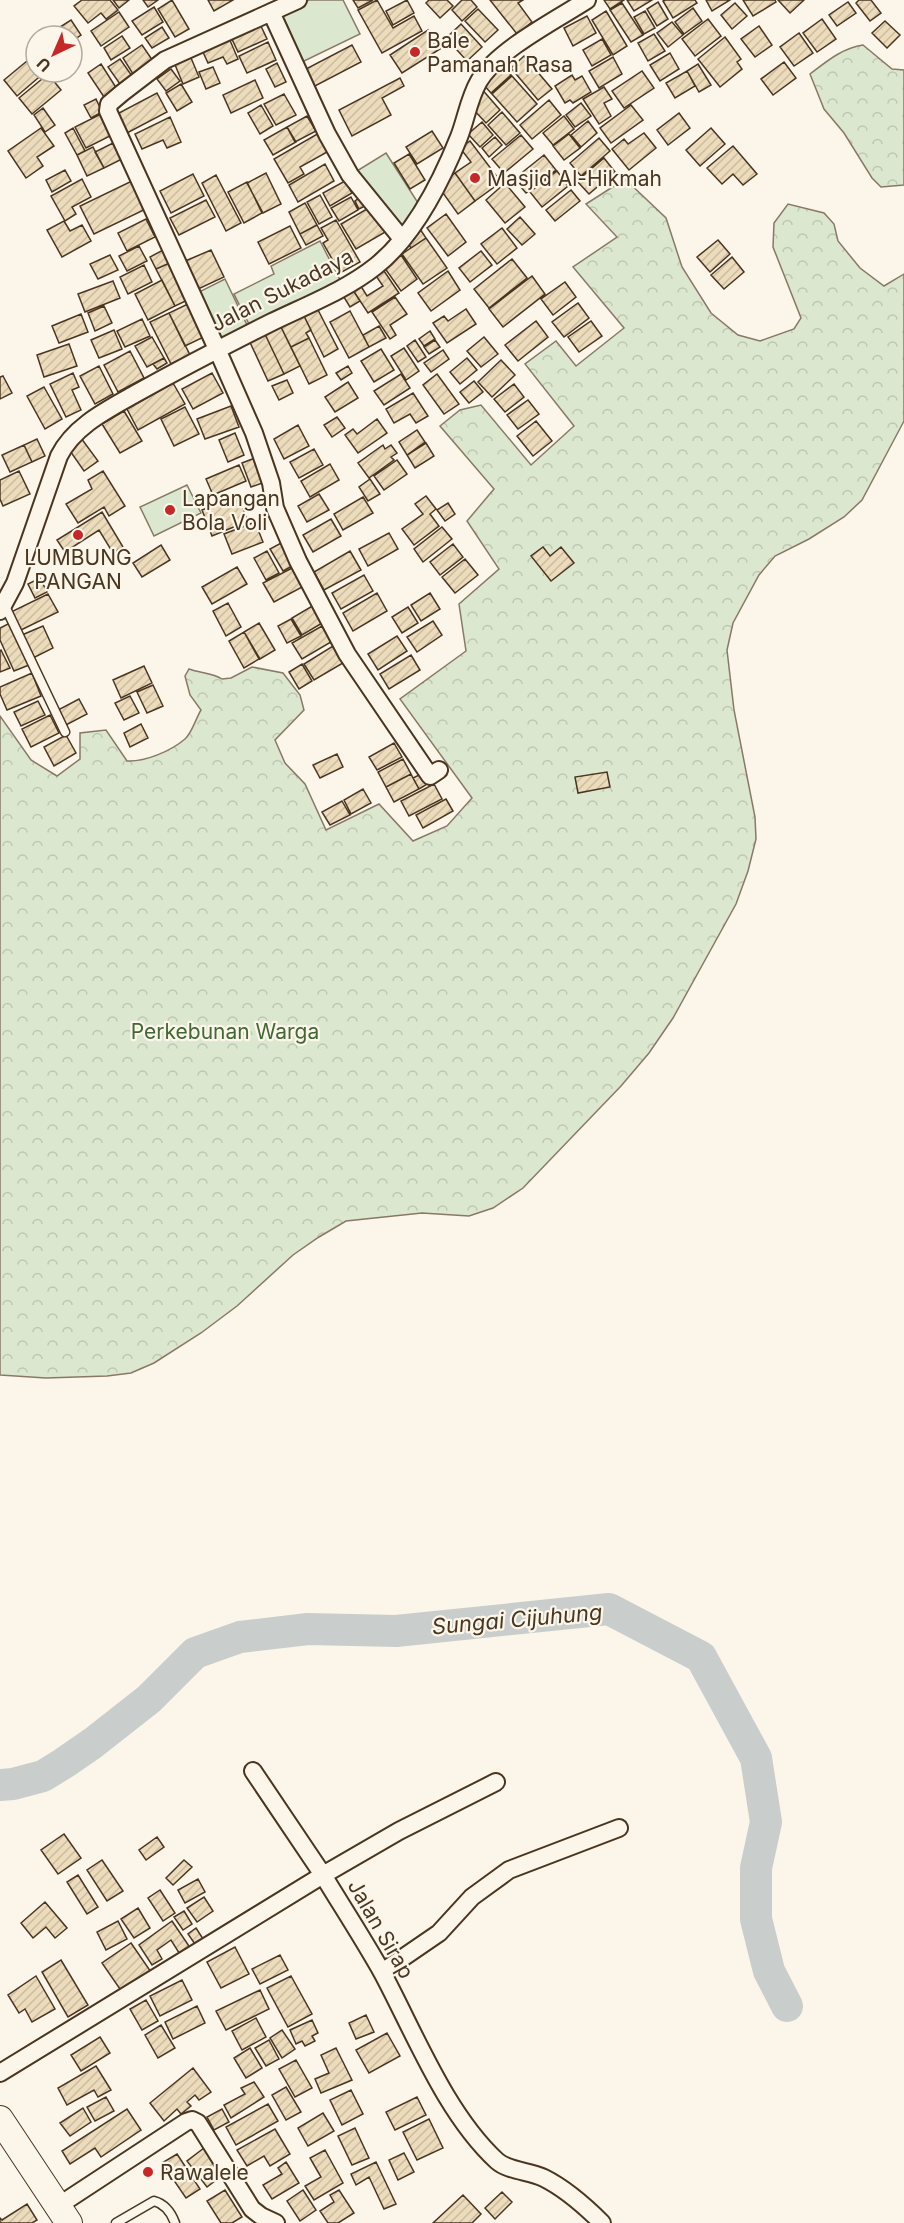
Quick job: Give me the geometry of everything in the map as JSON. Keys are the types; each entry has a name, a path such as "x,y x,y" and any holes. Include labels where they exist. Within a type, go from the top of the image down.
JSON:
{"main road":[{"path":"0,2119 63,2214"}],"street":[{"path":"298,0 165,60 109,104 108,111 254,433 271,483 275,508 321,607 347,654 430,776 439,770"},
{"name":"Jalan Sukadaya","path":"2,607 15,583 64,445 87,423 217,349 316,301 363,275 390,253 417,219 450,158 481,79 495,63 515,47 587,0"},
{"path":"271,12 327,134 350,175 402,238"},
{"path":"253,1771 323,1875 399,1831 496,1782"},
{"path":"382,1972 439,1932 472,1897 509,1870 619,1828"},
{"name":"Jalan Sirap","path":"0,2073 323,1875 382,1972 430,2066 459,2114 480,2143 499,2163 542,2177 564,2190 602,2223"},
{"path":"63,2214 186,2122 192,2120 198,2123 252,2209 276,2223"}],"lane":[{"path":"2,607 65,732"},
{"path":"116,2223 154,2200 162,2204 175,2223"}],"green space":[{"path":"309,0 343,0 360,34 300,63 277,16"},
{"path":"863,45 892,69 904,70 904,185 881,187 872,178 844,133 824,109 810,74 841,52"},
{"path":"386,153 420,206 402,234 352,174"},
{"name":"Perkebunan Warga","path":"625,179 666,218 682,267 711,313 738,335 760,341 794,329 801,318 773,247 774,223 788,204 824,213 834,224 838,241 860,268 884,286 904,274 904,421 862,500 844,517 809,539 775,556 759,575 733,623 727,650 734,710 755,817 756,839 736,904 673,1018 649,1053 621,1086 523,1188 493,1208 469,1216 422,1213 346,1221 293,1255 237,1306 201,1333 154,1363 131,1373 46,1378 0,1375 0,716 31,760 57,776 80,759 80,733 106,730 127,761 142,760 158,755 185,739 201,710 190,695 185,676 189,669 222,679 231,678 252,667 283,673 300,695 304,710 275,740 285,763 305,784 326,830 379,804 413,841 447,826 472,798 400,699 466,651 459,604 499,569 467,521 494,489 440,426 460,410 481,405 531,465 574,426 525,364 556,341 576,366 624,328 573,267 617,237 586,204"},
{"path":"320,241 340,280 250,326 234,294 274,274 271,266"},
{"path":"225,279 248,327 220,340 197,293"},
{"name":"Lapangan Bola Voli","path":"187,485 201,513 154,536 140,507"}],"building":[{"path":"82,0 110,0 118,10 106,19 101,13 88,23 74,6"},
{"path":"113,0 129,0 119,8"},
{"path":"143,0 158,0 148,7"},
{"path":"172,0 189,29 175,37 158,9"},
{"path":"208,0 233,0 214,11"},
{"path":"353,0 373,0 358,8"},
{"path":"377,0 393,28 414,16 422,31 382,53 358,10"},
{"path":"407,0 414,13 393,25 386,11"},
{"path":"429,0 447,0 453,6 440,18 426,3"},
{"path":"462,0 471,0 477,7 462,21 452,10"},
{"path":"490,0 523,0 518,3 532,22 517,34"},
{"path":"604,0 624,0 610,9"},
{"path":"627,0 652,0 634,11"},
{"path":"695,0 697,3 673,18 663,1"},
{"path":"706,0 730,0 712,11"},
{"path":"743,0 775,0 776,2 753,16"},
{"path":"778,0 804,0 790,13"},
{"path":"859,0 871,0 881,13 870,21 856,3"},
{"path":"658,2 668,19 657,26 647,9"},
{"path":"848,2 856,13 837,26 829,15"},
{"path":"622,3 643,35 631,42 610,10"},
{"path":"735,3 747,16 732,29 721,15"},
{"path":"154,7 163,22 142,35 132,21"},
{"path":"693,8 702,21 684,34 675,22"},
{"path":"478,9 498,30 485,42 465,21"},
{"path":"606,11 627,46 613,55 592,20"},
{"path":"645,11 655,28 644,34 634,17"},
{"path":"119,12 129,27 101,46 91,31"},
{"path":"587,16 596,33 573,46 564,28"},
{"path":"708,19 721,36 695,56 682,39"},
{"path":"822,19 836,39 817,52 803,33"},
{"path":"885,21 900,35 887,48 872,33"},
{"path":"672,22 683,35 668,47 657,33"},
{"path":"260,24 267,39 238,52 231,37"},
{"path":"461,24 482,47 467,61 446,38"},
{"path":"759,26 772,45 755,57 741,39"},
{"path":"162,27 169,38 152,48 145,38"},
{"name":"Bale Pamanah Rasa","path":"428,30 440,49 402,73 390,55"},
{"path":"799,33 813,53 794,66 780,47"},
{"path":"654,34 665,51 648,61 638,43"},
{"path":"122,36 130,48 111,60 104,48"},
{"path":"725,37 741,59 737,62 742,69 720,87 698,59"},
{"path":"229,38 238,59 227,64 223,57 208,63 202,50"},
{"path":"602,39 611,55 592,66 583,50"},
{"path":"268,42 276,60 247,73 239,56"},
{"path":"142,45 153,61 133,74 123,58"},
{"path":"352,45 361,62 313,87 304,70"},
{"path":"189,53 199,77 183,84 173,60"},
{"path":"670,53 679,69 660,81 650,65"},
{"path":"524,56 552,89 538,100 511,68"},
{"path":"613,57 622,74 599,88 589,71"},
{"path":"120,59 132,76 120,84 108,67"},
{"path":"784,62 796,78 773,95 761,79"},
{"path":"24,63 24,84 31,84 17,96 4,80"},
{"path":"277,63 286,82 275,87 266,69"},
{"path":"101,64 117,89 104,97 88,73"},
{"path":"698,64 711,85 699,92 687,71"},
{"path":"501,65 511,75 491,93 481,82"},
{"path":"213,67 220,83 206,89 199,72"},
{"path":"171,69 180,81 166,91 157,79"},
{"path":"642,71 654,88 624,108 612,91"},
{"path":"687,71 695,86 675,98 666,83"},
{"path":"572,75 575,80 582,76 591,92 573,103 570,100 565,103 555,86"},
{"path":"512,76 537,104 517,122 492,94"},
{"path":"400,78 404,86 382,98 391,115 352,136 339,110"},
{"path":"255,80 263,98 231,113 223,95"},
{"path":"36,84 56,84 61,90 32,114 19,98"},
{"path":"181,84 192,102 177,111 166,93"},
{"path":"480,87 500,110 486,123 473,109"},
{"path":"604,87 612,99 604,103 611,116 599,124 583,99"},
{"path":"157,93 167,112 127,133 117,114"},
{"path":"284,94 296,115 276,125 264,104"},
{"path":"96,99 102,112 91,118 84,105"},
{"path":"549,100 561,115 532,139 520,125"},
{"path":"581,103 591,116 575,127 566,115"},
{"path":"261,105 273,126 260,134 248,113"},
{"path":"631,105 643,120 611,143 600,128"},
{"path":"43,108 55,125 45,132 34,115"},
{"path":"502,112 520,133 506,145 488,125"},
{"path":"103,113 114,134 86,148 75,127"},
{"path":"679,113 690,128 668,145 657,130"},
{"path":"307,116 316,131 295,142 287,127"},
{"path":"564,116 574,129 553,145 543,133"},
{"path":"170,117 181,142 167,148 163,140 142,149 135,134"},
{"path":"588,121 597,133 581,147 571,135"},
{"path":"482,122 493,135 480,147 468,134"},
{"path":"287,127 296,142 273,155 264,140"},
{"path":"41,128 54,146 37,157 43,166 26,178 8,151"},
{"path":"73,128 85,151 77,155 65,133"},
{"path":"711,128 725,144 700,166 686,150"},
{"path":"432,131 443,148 417,164 406,147"},
{"path":"319,133 329,151 300,167 304,174 288,183 274,159"},
{"path":"644,133 656,148 629,170 612,149 624,139 628,144"},
{"path":"569,134 580,148 564,160 553,146"},
{"path":"521,135 533,149 504,173 492,159"},
{"path":"495,137 502,145 489,157 482,148"},
{"path":"599,138 610,151 581,176 570,163"},
{"path":"470,141 501,182 475,201 455,173 471,162 460,148"},
{"path":"113,143 122,159 104,168 95,152"},
{"path":"733,146 757,174 743,185 733,174 722,184 707,168"},
{"path":"93,147 104,168 87,176 77,155"},
{"path":"409,154 425,180 410,189 394,163"},
{"path":"544,155 556,170 526,193 514,179"},
{"path":"604,158 615,172 589,194 577,181"},
{"path":"325,164 334,181 298,202 289,185"},
{"path":"65,170 71,181 52,192 46,180"},
{"path":"557,171 568,186 542,207 530,192"},
{"path":"266,173 281,204 263,213 247,183"},
{"path":"455,173 475,201 458,214 438,186"},
{"path":"193,174 204,196 171,213 160,191"},
{"path":"216,175 241,223 226,231 202,183"},
{"path":"82,179 91,197 72,207 76,214 65,221 51,196"},
{"path":"134,180 148,208 94,234 80,206"},
{"path":"345,181 352,193 330,206 323,193"},
{"path":"247,182 262,213 244,223 228,192"},
{"path":"505,183 525,207 505,223 486,200"},
{"path":"571,190 580,201 555,221 546,210"},
{"path":"320,195 332,217 319,224 307,202"},
{"path":"362,196 367,205 359,209 355,201"},
{"path":"351,197 358,210 339,221 331,208"},
{"path":"206,200 215,217 179,235 170,218"},
{"path":"305,203 317,225 300,234 289,212"},
{"path":"372,206 387,231 356,249 341,224"},
{"path":"446,214 466,242 448,256 427,228"},
{"path":"520,217 535,234 522,245 507,229"},
{"path":"146,219 155,237 127,251 118,233"},
{"path":"336,220 360,262 340,273 323,243 328,240 321,228"},
{"path":"64,221 70,231 82,225 91,241 62,257 47,230"},
{"path":"317,225 323,236 306,245 300,234"},
{"path":"290,226 301,248 269,264 258,242"},
{"path":"502,228 517,248 497,264 481,244"},
{"path":"420,229 426,238 411,248 405,239"},
{"path":"426,238 447,268 423,284 402,254"},
{"path":"718,240 730,254 710,272 697,257"},
{"path":"139,246 147,261 127,271 119,256"},
{"path":"165,249 172,262 156,269 150,257"},
{"path":"211,250 224,277 196,290 183,262"},
{"path":"481,251 492,265 470,282 459,268"},
{"path":"110,255 118,270 98,279 90,264"},
{"path":"401,255 417,279 401,291 384,267"},
{"path":"732,257 744,272 724,289 711,275"},
{"path":"512,259 527,278 489,308 474,289"},
{"path":"172,262 190,299 175,306 156,269"},
{"path":"144,265 152,282 128,294 120,277"},
{"path":"382,268 399,293 368,313 351,287 359,283 367,296 383,286 374,273"},
{"path":"448,271 460,290 431,311 418,293"},
{"path":"532,276 545,294 503,327 489,309"},
{"path":"162,280 175,306 148,320 135,294"},
{"path":"113,281 120,298 85,312 78,294"},
{"path":"565,282 576,297 553,315 541,299"},
{"path":"351,287 360,301 350,307 342,294"},
{"path":"395,297 407,314 390,325 396,335 390,339 372,312"},
{"path":"192,302 208,335 185,346 169,313"},
{"path":"578,303 589,318 564,337 552,322"},
{"path":"104,306 112,323 95,331 88,313"},
{"path":"316,306 338,349 324,357 302,312"},
{"path":"466,309 476,324 447,343 433,323 444,316 448,321"},
{"path":"350,311 369,347 349,358 330,322"},
{"path":"302,312 311,330 306,333 309,338 291,347 279,323"},
{"path":"169,313 190,355 171,364 150,322"},
{"path":"81,314 88,332 59,343 52,326"},
{"path":"142,319 150,336 125,347 117,331"},
{"path":"536,321 548,337 518,361 505,345"},
{"path":"591,321 602,336 579,352 568,337"},
{"path":"279,323 300,366 284,374 263,330"},
{"path":"379,326 386,338 369,347 363,335"},
{"path":"114,330 122,349 99,358 91,340"},
{"path":"263,330 284,374 268,381 248,338"},
{"path":"430,331 435,339 424,346 419,339"},
{"path":"152,337 164,358 147,367 135,346"},
{"path":"484,337 498,354 481,367 467,351"},
{"path":"309,338 327,375 309,384 291,347"},
{"path":"415,340 426,357 418,362 407,346"},
{"path":"435,340 440,347 429,354 424,347"},
{"path":"69,344 77,366 44,377 37,355"},
{"path":"404,348 419,371 406,380 391,356"},
{"path":"381,349 394,370 374,382 361,361"},
{"path":"443,350 449,359 431,372 424,363"},
{"path":"130,351 144,378 118,392 104,365"},
{"path":"164,358 167,363 157,369 153,364"},
{"path":"467,358 477,370 460,384 450,372"},
{"path":"501,360 515,375 492,397 478,382"},
{"path":"99,366 113,394 95,404 80,376"},
{"path":"348,366 352,373 341,380 336,373"},
{"path":"73,373 79,387 72,390 81,410 66,417 50,384"},
{"path":"212,373 223,393 193,409 182,389"},
{"path":"401,374 410,388 384,405 374,391"},
{"path":"437,374 459,404 444,414 423,385"},
{"path":"3,376 12,393 0,399 0,377"},
{"path":"287,380 293,393 279,400 272,386"},
{"path":"474,381 483,392 469,403 460,392"},
{"path":"348,382 358,398 335,412 325,397"},
{"path":"173,383 185,404 138,430 127,409"},
{"path":"514,384 524,397 505,412 494,399"},
{"path":"44,387 62,419 45,429 27,396"},
{"path":"413,393 428,416 416,423 410,414 394,423 386,409"},
{"path":"528,400 539,414 518,429 507,415"},
{"path":"231,406 239,427 205,439 197,419"},
{"path":"185,407 199,434 174,446 161,419"},
{"path":"124,411 142,441 120,453 102,424"},
{"path":"337,417 345,428 332,437 324,425"},
{"path":"377,419 387,433 358,453 345,435 353,429 357,434"},
{"path":"536,421 552,441 533,456 517,436"},
{"path":"298,425 309,446 284,459 274,439"},
{"path":"417,430 425,442 407,455 399,442"},
{"path":"235,433 244,455 228,462 219,440"},
{"path":"81,438 98,461 84,471 68,448"},
{"path":"37,439 45,456 32,462 24,445"},
{"path":"426,443 434,456 415,468 407,455"},
{"path":"24,445 32,462 10,472 2,455"},
{"path":"383,445 385,449 391,445 397,453 391,457 394,460 369,478 358,463"},
{"path":"314,449 323,465 299,478 290,462"},
{"path":"255,458 265,482 251,487 242,463"},
{"path":"397,460 407,474 384,490 374,476"},
{"path":"330,464 339,480 310,497 301,481"},
{"path":"239,465 246,481 213,495 206,479"},
{"path":"19,471 30,494 3,506 0,499 0,480"},
{"path":"103,471 125,506 109,516 104,507 78,523 66,504 92,489 88,480"},
{"path":"370,479 380,494 368,501 359,487"},
{"path":"319,494 329,510 307,522 298,506"},
{"path":"238,495 248,521 212,536 202,510"},
{"path":"426,496 436,509 430,514 439,526 414,545 402,529 423,514 415,504"},
{"path":"363,497 373,513 343,530 334,514"},
{"path":"448,503 455,514 445,521 437,510"},
{"name":"LUMBUNG PANGAN","path":"102,512 123,547 113,553 99,530 65,552 57,540"},
{"path":"331,519 341,536 313,552 303,535"},
{"path":"255,522 263,542 232,554 224,534"},
{"path":"442,527 452,539 423,562 414,549"},
{"path":"389,533 398,549 368,566 359,549"},
{"path":"283,542 296,564 283,571 270,549"},
{"path":"453,544 463,557 440,575 430,562"},
{"path":"161,545 170,560 142,577 133,563"},
{"path":"543,547 550,556 561,547 574,563 551,581 531,556"},
{"path":"267,551 279,573 266,580 254,558"},
{"path":"350,551 361,570 324,590 314,572"},
{"path":"465,559 478,575 455,593 442,577"},
{"path":"296,566 306,585 274,602 263,583"},
{"path":"237,567 247,584 212,604 202,587"},
{"path":"364,575 373,591 341,609 332,593"},
{"path":"40,578 47,592 35,598 28,584"},
{"path":"377,593 387,611 353,631 343,613"},
{"path":"430,593 440,609 421,621 411,605"},
{"path":"48,594 58,612 21,630 11,612"},
{"path":"228,603 241,627 226,636 213,611"},
{"path":"314,605 324,622 302,635 292,618"},
{"path":"408,607 418,623 402,633 392,617"},
{"path":"291,619 301,636 287,643 278,626"},
{"path":"433,621 442,635 417,652 407,637"},
{"path":"10,623 29,665 14,671 0,640 0,628"},
{"path":"259,623 275,650 260,659 244,632"},
{"path":"43,626 53,648 33,658 22,635"},
{"path":"322,626 331,642 302,659 292,643"},
{"path":"244,632 259,659 244,668 229,641"},
{"path":"397,636 407,651 378,670 368,654"},
{"path":"333,646 343,663 314,680 304,664"},
{"path":"0,651 10,668 0,672"},
{"path":"411,655 420,670 389,689 380,674"},
{"path":"302,664 312,681 299,689 289,672"},
{"path":"144,666 152,683 121,698 113,680"},
{"path":"32,673 41,696 7,710 0,694 0,687"},
{"path":"153,685 163,706 147,713 137,692"},
{"path":"130,696 139,713 124,720 115,703"},
{"path":"79,699 87,714 66,725 58,710"},
{"path":"38,701 45,715 21,726 14,712"},
{"path":"50,715 59,733 31,747 22,729"},
{"path":"141,724 148,738 130,747 124,733"},
{"path":"66,735 76,753 54,766 44,747"},
{"path":"394,743 402,757 377,770 369,757"},
{"path":"337,754 343,767 320,778 313,765"},
{"path":"403,759 411,774 386,787 378,772"},
{"path":"607,772 610,787 578,793 575,777"},
{"path":"423,773 429,783 419,789 413,778"},
{"path":"411,774 419,789 394,802 386,787"},
{"path":"434,784 442,799 409,816 401,801"},
{"path":"363,789 371,803 351,814 344,800"},
{"path":"446,799 453,811 423,828 416,815"},
{"path":"342,801 350,815 330,825 322,812"},
{"path":"64,1834 81,1858 58,1874 41,1850"},
{"path":"157,1837 164,1847 146,1860 139,1850"},
{"path":"102,1860 123,1891 107,1901 87,1870"},
{"path":"184,1860 192,1867 173,1885 166,1878"},
{"path":"78,1875 98,1907 87,1914 67,1882"},
{"path":"198,1879 205,1892 185,1903 178,1890"},
{"path":"160,1890 175,1913 163,1921 148,1898"},
{"path":"204,1897 213,1911 197,1922 187,1908"},
{"path":"45,1902 67,1928 55,1938 46,1927 33,1938 21,1923"},
{"path":"138,1908 150,1928 134,1938 121,1919"},
{"path":"184,1911 192,1924 183,1930 174,1917"},
{"path":"118,1921 127,1939 106,1950 97,1932"},
{"path":"172,1921 191,1949 181,1956 171,1940 157,1950 162,1959 152,1965 139,1945"},
{"path":"196,1928 205,1942 197,1947 188,1934"},
{"path":"131,1943 151,1972 122,1992 102,1963"},
{"path":"235,1947 249,1974 221,1988 207,1962"},
{"path":"280,1955 288,1970 260,1984 252,1969"},
{"path":"61,1960 88,2005 68,2017 42,1972"},
{"path":"36,1976 55,2009 32,2022 25,2009 19,2013 8,1995"},
{"path":"291,1976 312,2014 288,2027 267,1988"},
{"path":"182,1980 192,2000 160,2016 150,1996"},
{"path":"260,1990 269,2009 226,2030 216,2011"},
{"path":"146,2000 158,2021 142,2030 130,2009"},
{"path":"197,2006 205,2023 173,2039 165,2022"},
{"path":"366,2015 374,2032 356,2039 349,2023"},
{"path":"256,2018 266,2037 242,2050 232,2031"},
{"path":"312,2020 318,2033 312,2036 315,2041 305,2046 302,2041 296,2044 290,2030"},
{"path":"161,2025 175,2048 158,2058 145,2035"},
{"path":"282,2030 295,2049 282,2058 270,2038"},
{"path":"387,2033 400,2056 369,2073 356,2050"},
{"path":"100,2037 110,2053 81,2071 71,2055"},
{"path":"269,2040 279,2059 266,2066 255,2048"},
{"path":"250,2048 262,2068 246,2078 234,2058"},
{"path":"336,2048 352,2080 321,2093 315,2079 329,2073 321,2055"},
{"path":"296,2060 312,2088 295,2097 279,2069"},
{"path":"96,2066 111,2090 98,2097 94,2090 67,2105 58,2088"},
{"path":"193,2068 211,2092 199,2100 195,2095 187,2102 191,2106 181,2114 177,2109 164,2121 150,2103"},
{"path":"254,2082 264,2097 231,2118 224,2105 245,2094 241,2088"},
{"path":"286,2087 301,2112 286,2120 272,2095"},
{"path":"351,2090 363,2114 342,2125 330,2100"},
{"path":"106,2097 114,2111 95,2121 87,2107"},
{"path":"417,2097 426,2115 395,2130 386,2112"},
{"path":"268,2104 278,2121 236,2145 226,2127"},
{"path":"83,2108 91,2122 70,2136 60,2123"},
{"path":"127,2109 141,2130 101,2157 95,2148 70,2164 62,2151"},
{"path":"222,2109 229,2122 214,2130 207,2117"},
{"path":"323,2113 334,2131 308,2146 298,2128"},
{"path":"429,2119 443,2148 417,2160 403,2132"},
{"path":"355,2128 369,2158 352,2165 338,2136"},
{"path":"275,2129 290,2154 270,2166 264,2156 247,2166 237,2150"},
{"path":"204,2148 224,2174 207,2187 187,2161"},
{"path":"325,2150 343,2183 314,2200 305,2186 321,2177 310,2158"},
{"path":"404,2153 414,2172 398,2180 389,2160"},
{"path":"177,2154 200,2189 186,2198 162,2163"},
{"path":"286,2162 299,2183 272,2199 263,2185 282,2174 278,2168"},
{"path":"376,2162 396,2204 384,2209 369,2177 356,2185 351,2174"},
{"path":"225,2190 242,2217 232,2223 221,2223 207,2201"},
{"path":"303,2190 316,2210 300,2221 287,2201"},
{"path":"339,2190 354,2213 338,2223 328,2223 320,2211 334,2202 330,2195"},
{"path":"502,2192 512,2202 495,2219 485,2208"},
{"path":"463,2195 481,2214 472,2223 433,2223"},
{"path":"27,2204 37,2220 32,2223 0,2223 0,2218 2,2220"}],"waterway":[{"name":"Sungai Cijuhung","path":"0,1785 43,1776 93,1743 149,1699 195,1653 240,1637 308,1629 396,1631 609,1609 701,1657 756,1758 766,1822 756,1868 756,1919 769,1971 787,2006"}],"place":[{"name":"Bale Pamanah Rasa","path":"415,52"},
{"name":"Masjid Al-Hikmah","path":"475,178"},
{"name":"Lapangan Bola Voli","path":"170,510"},
{"name":"LUMBUNG PANGAN","path":"78,535"},
{"name":"Rawalele","path":"148,2172"}]}
